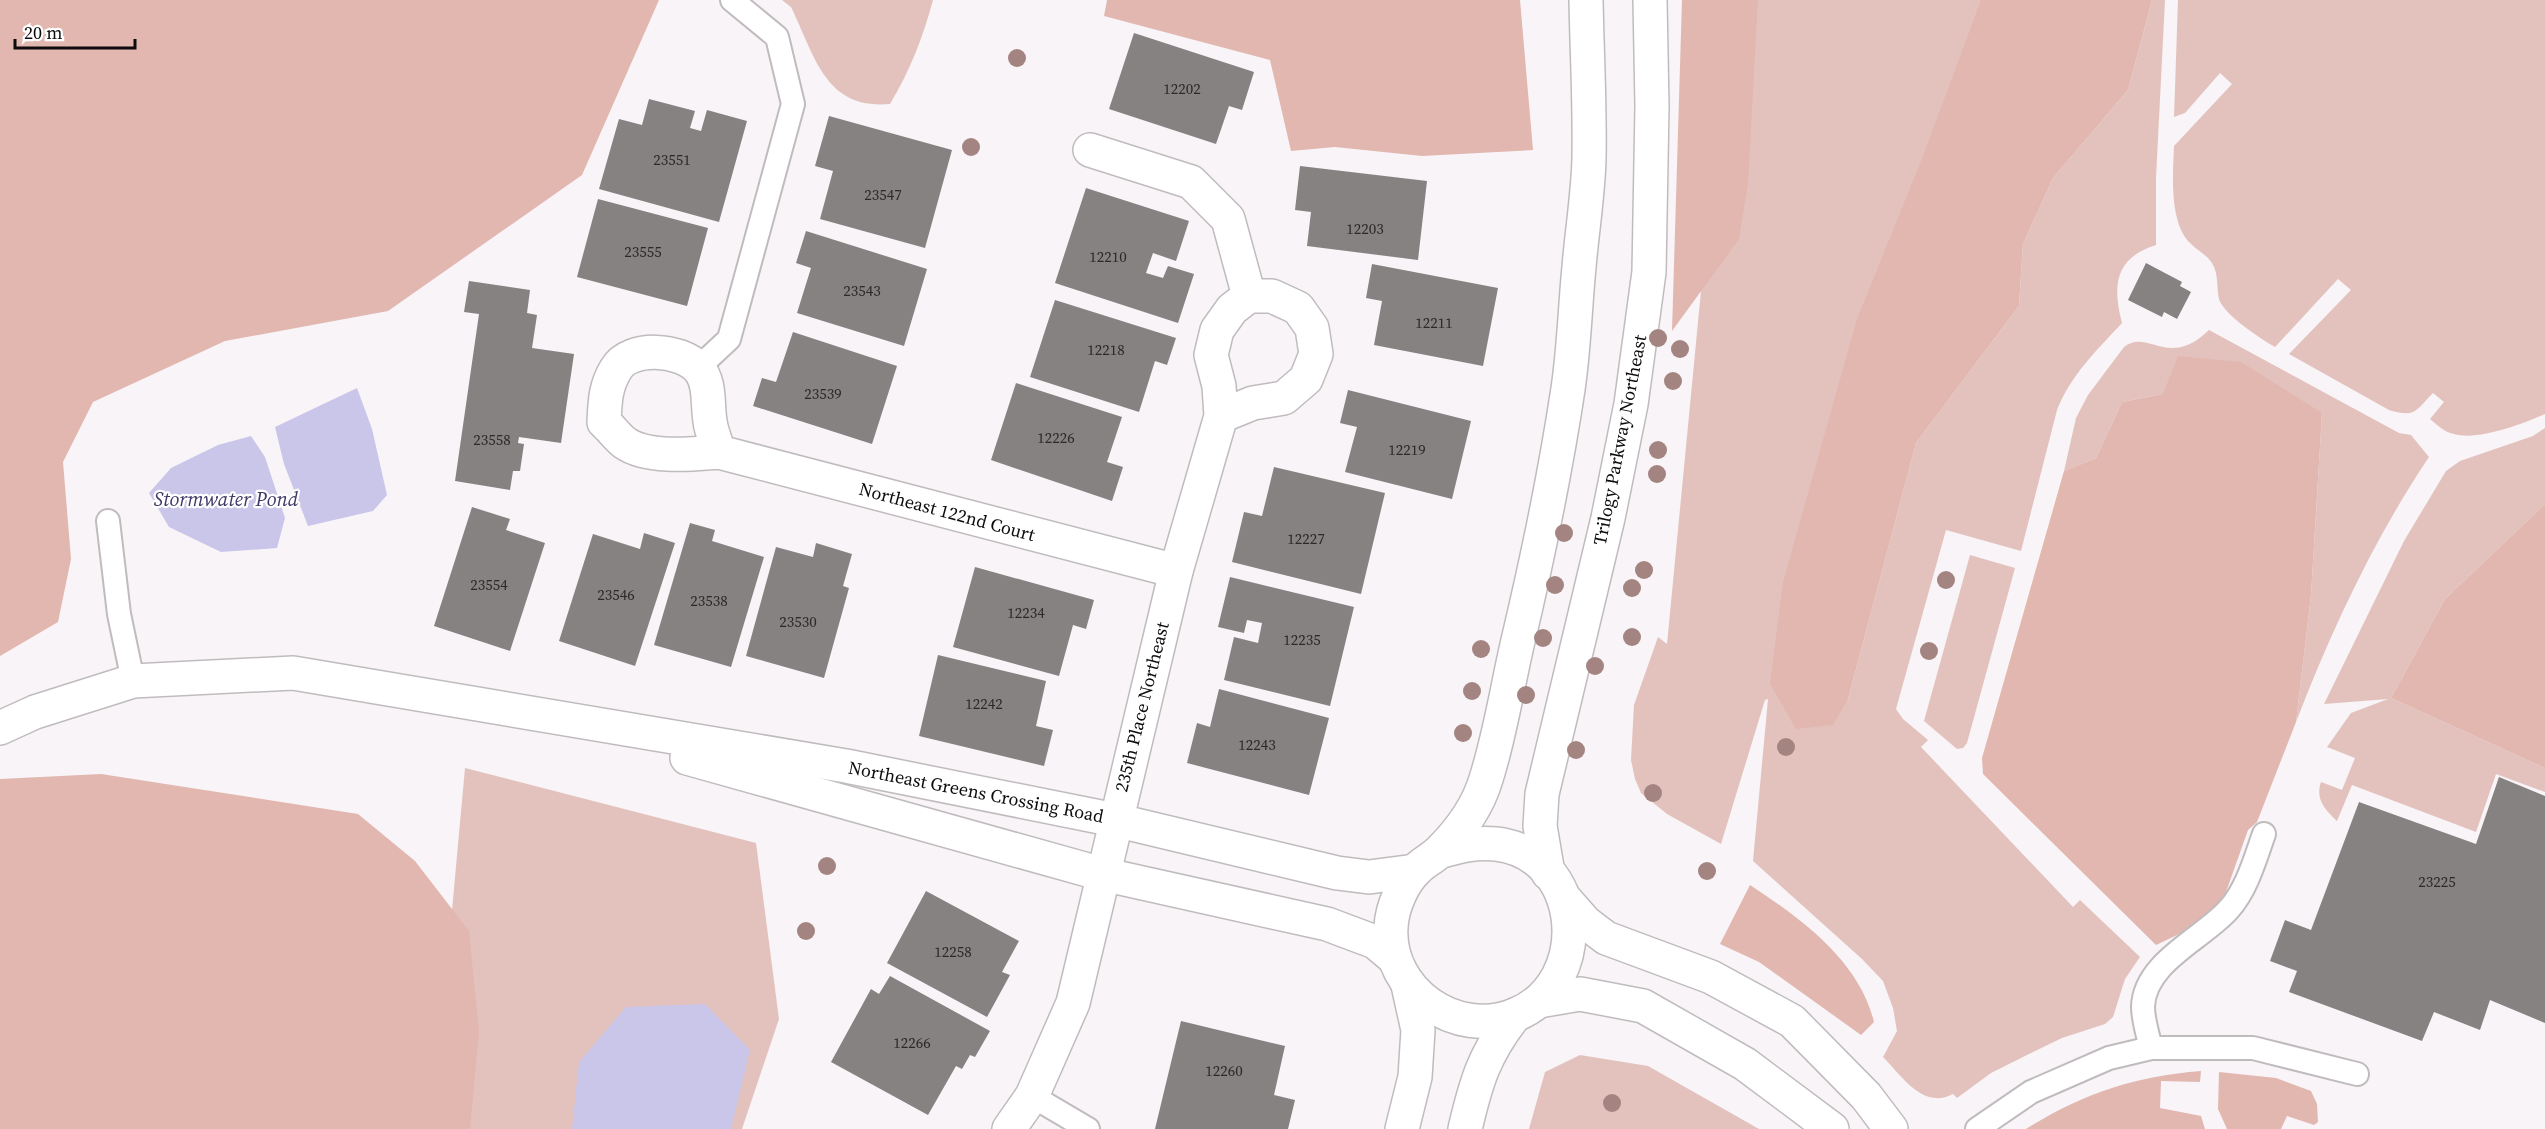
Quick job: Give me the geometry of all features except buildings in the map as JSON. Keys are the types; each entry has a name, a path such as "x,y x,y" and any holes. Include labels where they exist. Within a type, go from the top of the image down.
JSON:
{"street":[{"path":"1402,1129 1415,1077 1418,1030 1391,927 1398,897 1427,861 1474,810 1486,780 1529,594 1568,388 1589,161 1586,0"},
{"name":"Trilogy Parkway Northeast","path":"1556,885 1540,826 1542,794 1608,518 1631,404 1649,272 1652,106 1650,0"},
{"path":"1090,150 1191,182 1228,219 1249,296 1272,296 1298,308 1312,328 1316,354 1306,379 1284,398 1253,403 1221,416"},
{"name":"235th Place Northeast","path":"1009,1129 1032,1096 1073,1003 1176,571 1221,416 1219,386 1211,355 1215,338 1217,330 1232,309 1249,296"},
{"name":"Northeast 122nd Court","path":"698,368 672,353 642,352 617,366 605,391 604,422 626,444 656,452 685,455 719,452 1176,571"},
{"path":"698,368 709,392 710,422 719,452"},
{"name":"Northeast Greens Crossing Road","path":"0,728 35,712 133,681 293,673 846,766 1115,820 1337,873 1369,877 1427,861"},
{"name":"Northeast Greens Crossing Road","path":"535,714 1102,874 1327,924 1376,942 1401,971"},
{"path":"1427,861 1469,843 1500,844 1526,855 1556,885 1585,922 1606,938 1711,977 1792,1021 1866,1096 1891,1129"},
{"path":"1465,1129 1473,1093 1491,1046 1557,979 1568,953 1570,925 1556,885"},
{"path":"1401,971 1431,1007 1459,1019 1487,1022 1527,1008 1580,994 1643,1006 1745,1064 1832,1129"}],"lane":[{"path":"698,368 729,339 793,104 777,37 732,0"},
{"path":"108,521 119,614 133,681"},
{"path":"2151,1048 2143,1005 2150,986 2162,964 2231,908 2248,878 2264,834"},
{"path":"1977,1129 2031,1092 2109,1058 2151,1048 2253,1048 2357,1074"},
{"path":"1032,1096 1088,1129"}],"shaded area":[{"path":"0,0 659,0 582,175 388,311 225,341 93,402 63,462 71,559 58,622 0,656"},
{"path":"782,0 933,0 915,54 890,104 868,104 850,98 836,89 825,76 791,7"},
{"path":"1107,0 1520,0 1533,150 1422,156 1335,147 1291,151 1270,60 1104,16"},
{"path":"1682,0 1758,0 1748,183 1739,239 1672,331"},
{"path":"1729,0 2067,0 1806,683 1848,699 1916,443 2019,306 2023,244 2053,178 2128,90 2152,0 2165,0 2156,178 2156,245 2132,257 2125,265 2120,275 2117,297 2122,323 2077,374 2057,410 2021,551 1946,530 1896,709 1903,719 1928,740 1921,747 2073,907 2080,900 2140,957 2125,979 2113,1017 2105,1024 2062,1038 1991,1073 1957,1098 1953,1094 1942,1098 1932,1098 1923,1094 1914,1089 1883,1057 1897,1031 1893,1008 1883,981 1862,959 1753,861 1768,699 1765,700 1721,844 1667,814 1641,793 1631,760 1634,705 1658,637 1667,644"},
{"path":"1981,0 2152,0 2128,90 2053,178 2023,244 2019,306 1916,443 1848,699 1833,725 1796,729 1770,684 1783,582 1857,319 1921,161"},
{"path":"2178,0 2545,0 2545,414 2513,427 2488,433 2464,436 2454,434 2444,430 2430,419 2444,402 2433,393 2410,413 2389,410 2289,354 2351,290 2338,279 2275,347 2243,326 2227,312 2219,299 2212,263 2188,241 2182,232 2175,208 2173,169 2174,146 2232,84 2220,73 2185,113 2174,117"},
{"path":"2209,330 2399,433 2411,435 2429,457 2390,520 2355,585 2296,722 2311,595 2322,413 2163,394 2122,402 2096,458 2064,471 2076,418 2088,395 2124,347 2133,342 2142,342 2170,348 2182,347 2195,341"},
{"path":"2178,356 2241,362 2322,413 2311,595 2296,722 2257,822 2248,830 2221,906 2196,926 2156,945 1983,774 1982,758 2064,471 2096,458 2122,402 2163,394"},
{"path":"2545,428 2545,504 2445,599 2391,698 2545,768 2545,792 2496,774 2476,832 2352,785 2337,821 2320,799 2319,788 2321,782 2342,790 2355,758 2327,747 2351,713 2388,699 2324,704 2404,541 2446,471 2460,461 2533,436"},
{"path":"2545,504 2545,768 2391,698 2445,599"},
{"path":"1970,555 2015,568 1967,743 1963,748 1957,749 1924,721"},
{"path":"465,768 756,843 779,1019 742,1129 432,1129"},
{"path":"101,774 358,814 415,861 469,931 479,1032 470,1129 0,1129 0,779"},
{"path":"1750,885 1807,927 1841,960 1855,979 1874,1022 1861,1035 1759,962 1720,944"},
{"path":"1580,1055 1648,1066 1759,1129 1529,1129 1545,1072"},
{"path":"2201,1071 2200,1082 2161,1081 2160,1108 2201,1116 2205,1129 2026,1129 2068,1106 2131,1082"},
{"path":"2219,1072 2276,1078 2311,1091 2317,1104 2318,1122 2314,1125 2287,1116 2281,1129 2227,1129 2218,1109"}],"water":[{"name":"Stormwater Pond","path":"357,388 372,429 387,495 373,511 308,526 284,464 275,427"},
{"name":"Stormwater Pond","path":"251,436 265,457 285,518 277,548 221,552 169,527 149,493 171,468 218,445"},
{"path":"705,1004 750,1050 731,1129 572,1129 579,1062 626,1007"}]}
